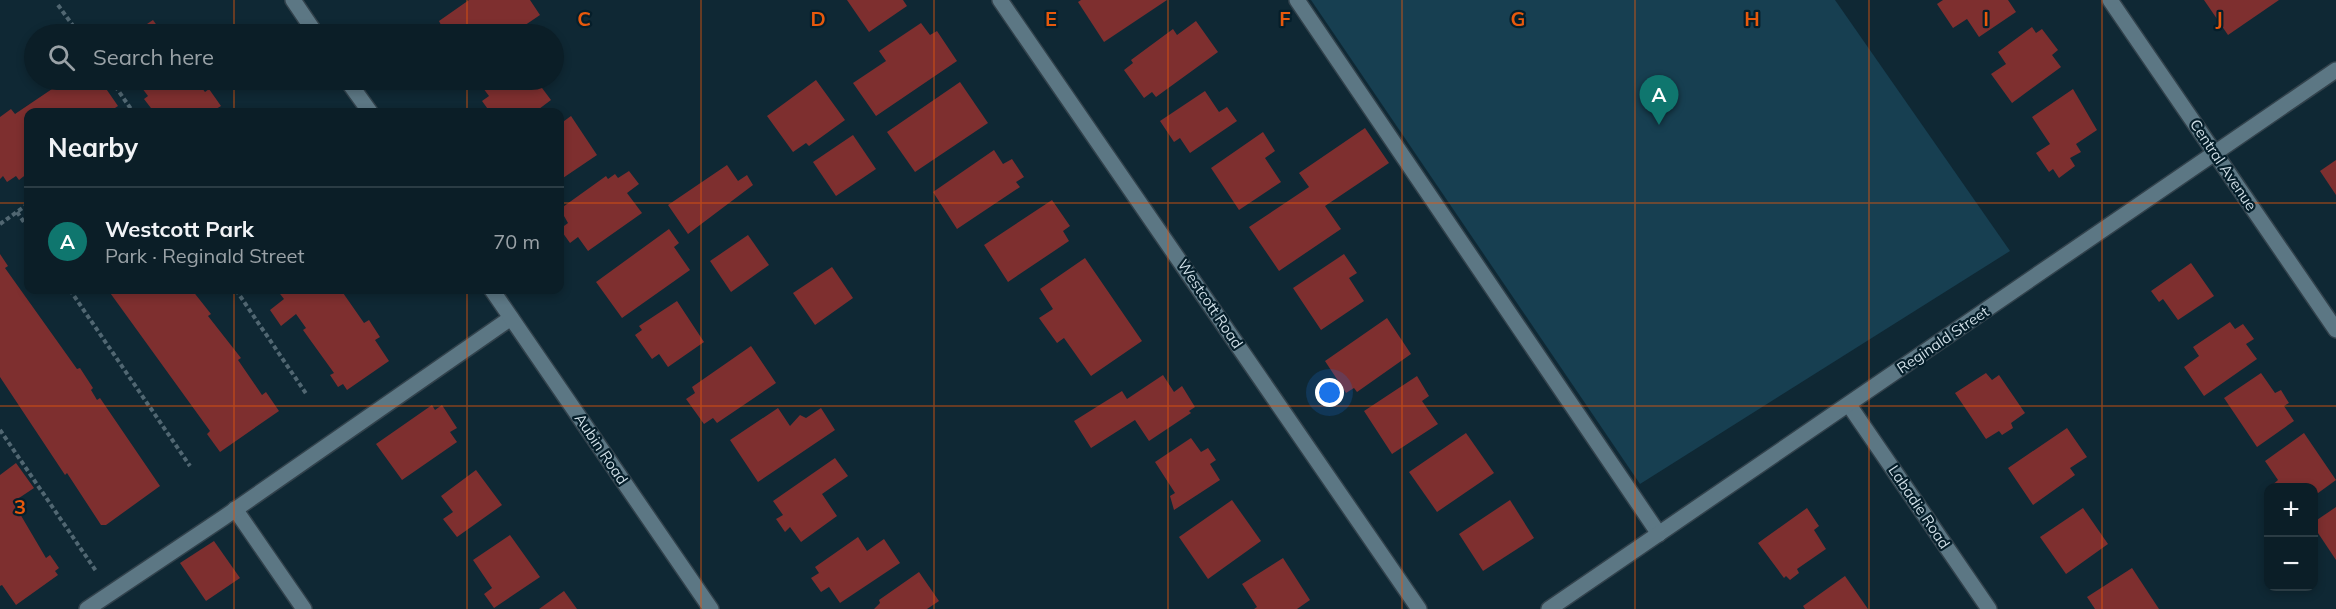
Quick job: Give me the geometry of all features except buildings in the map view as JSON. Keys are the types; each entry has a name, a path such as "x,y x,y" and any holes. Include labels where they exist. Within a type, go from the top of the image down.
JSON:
{"street":[{"path":"293,0 309,24"},
{"name":"Westcott Road","path":"1000,0 1419,609"},
{"path":"1297,0 1659,534"},
{"name":"Central Avenue","path":"2110,0 2336,330"},
{"name":"Reginald Street","path":"1549,609 2336,70"},
{"path":"354,90 367,108"},
{"name":"Aubin Road","path":"495,294 711,609"},
{"path":"87,609 511,318"},
{"name":"Labadie Road","path":"1849,405 1989,609"},
{"path":"235,509 304,609"}],"path":[{"path":"58,5 72,24"},
{"path":"118,90 130,108"},
{"path":"0,224 24,207"},
{"path":"17,212 24,222"},
{"path":"73,294 190,466"},
{"path":"239,294 308,395"},
{"path":"0,430 99,576"}],"shaded area":[{"path":"1311,0 1835,0 2010,251 1640,484"}],"place":[{"name":"Westcott Park","path":"1659,125"}]}
